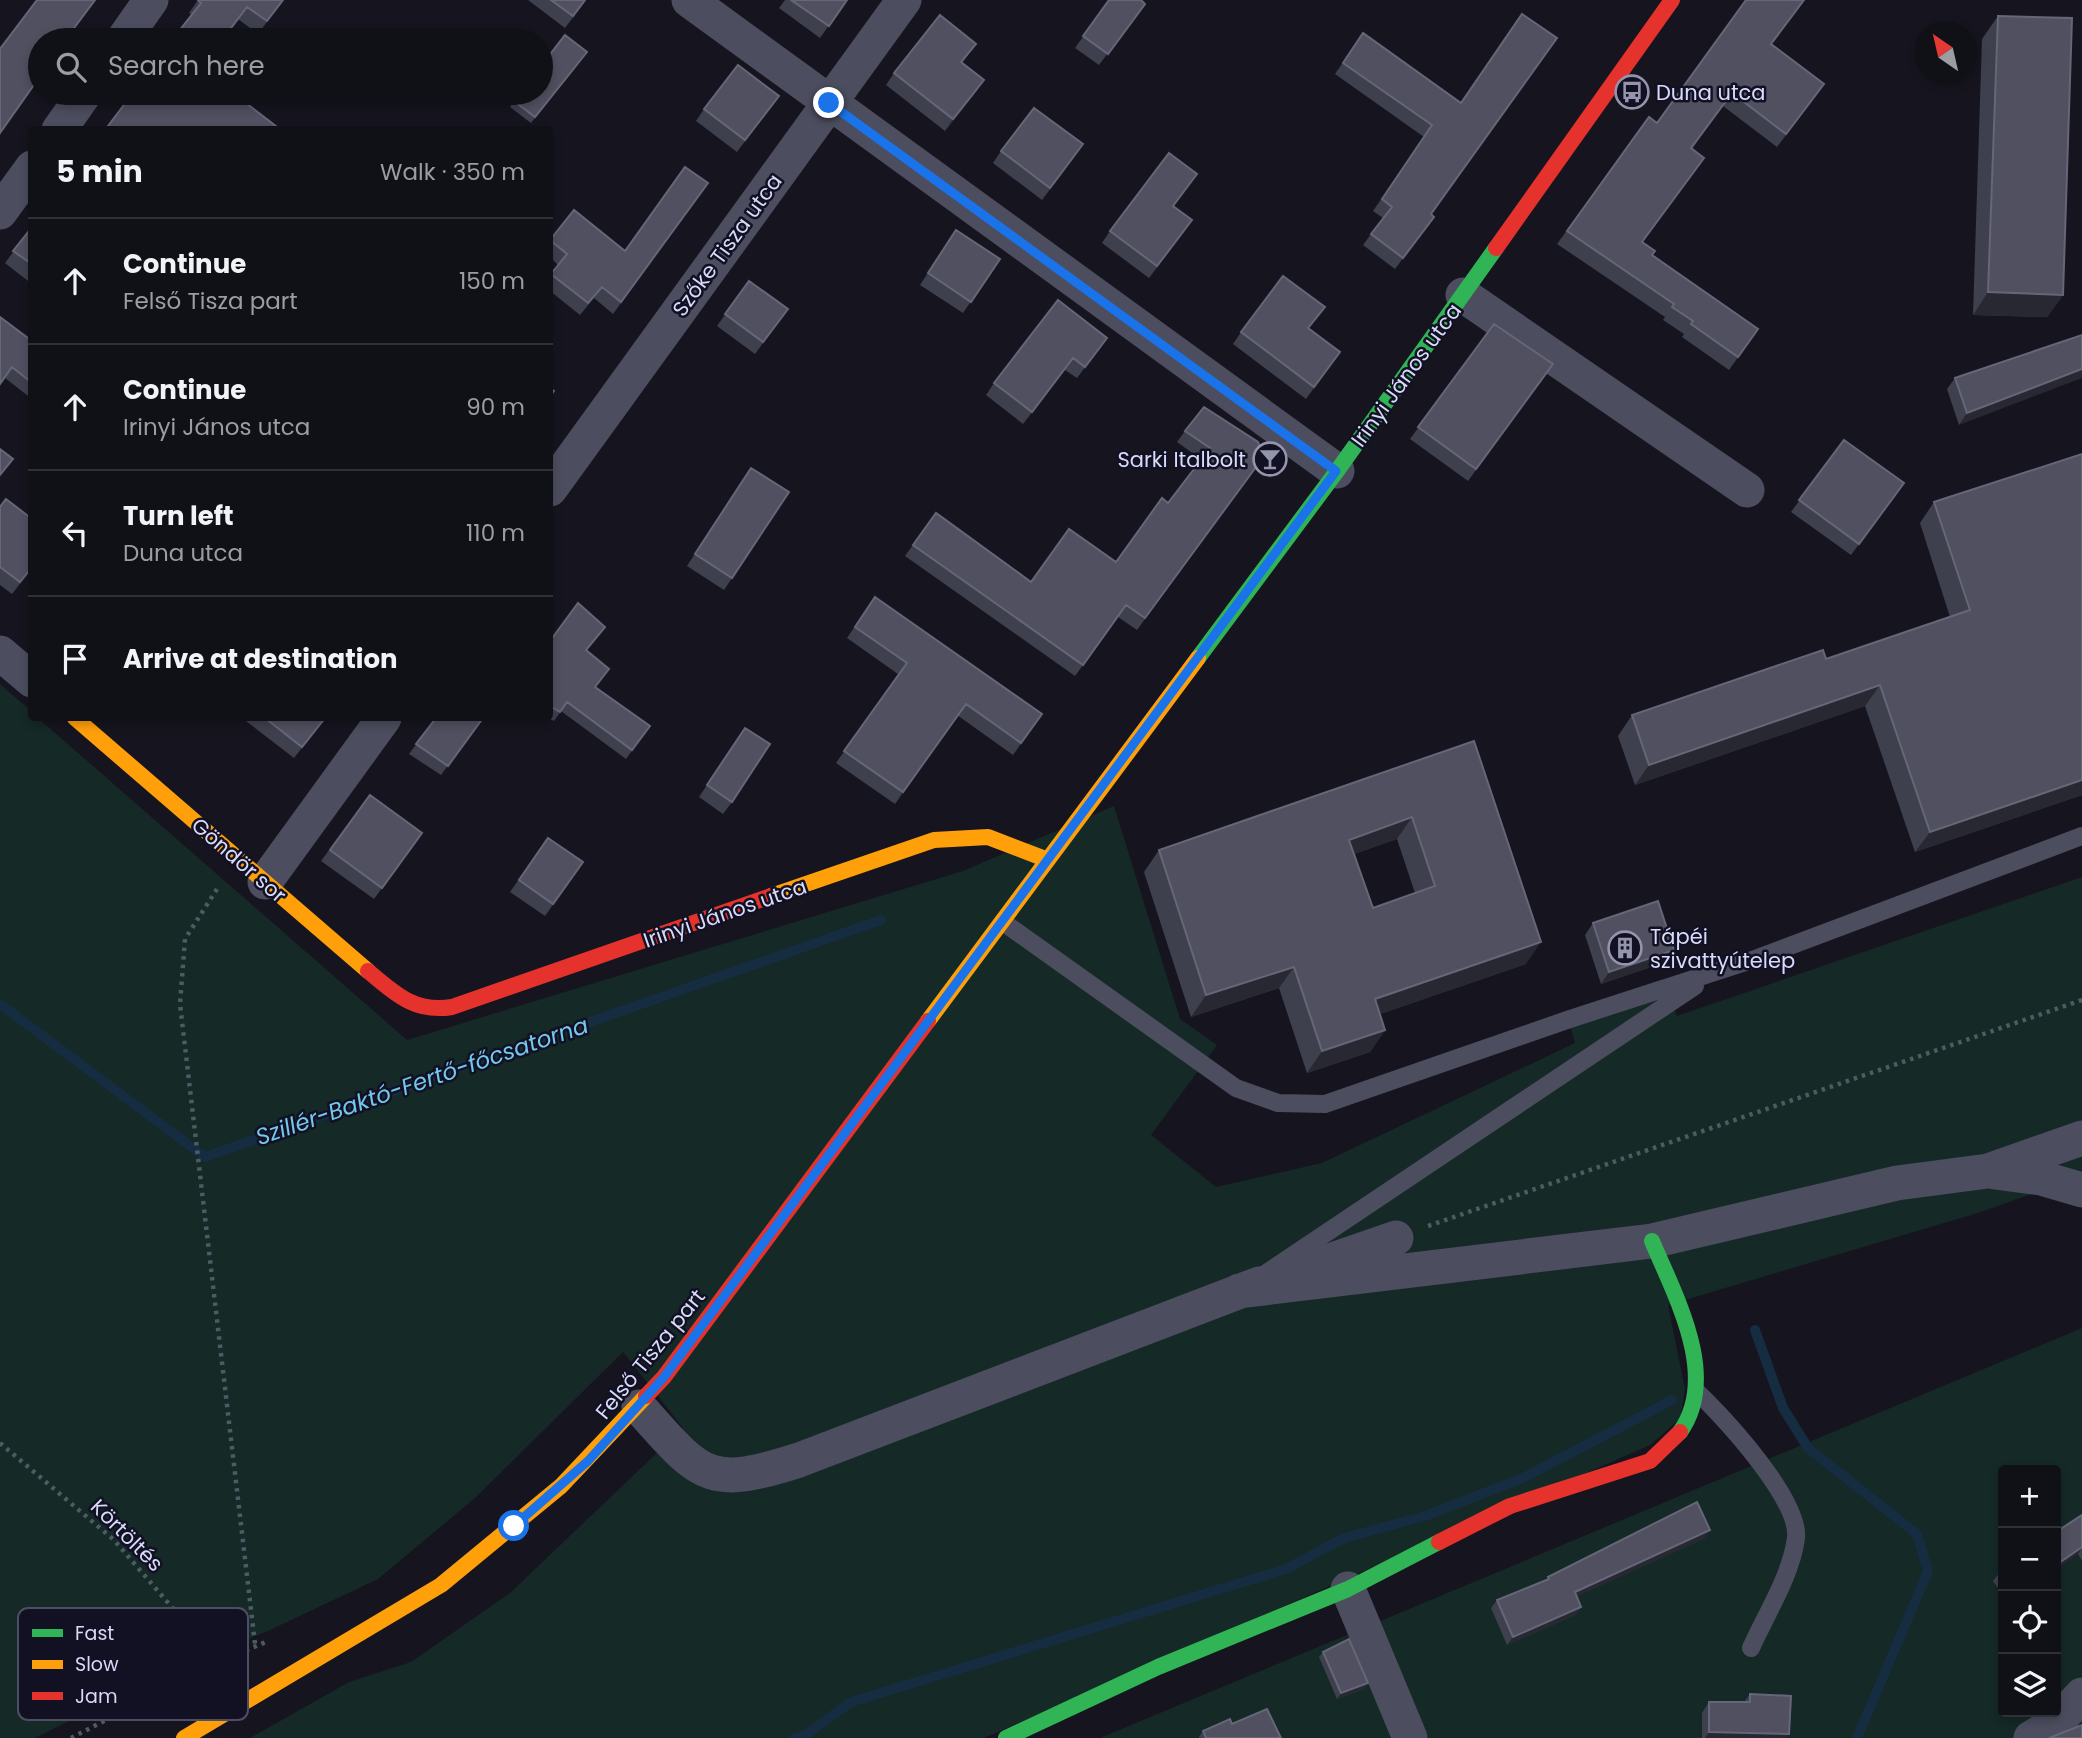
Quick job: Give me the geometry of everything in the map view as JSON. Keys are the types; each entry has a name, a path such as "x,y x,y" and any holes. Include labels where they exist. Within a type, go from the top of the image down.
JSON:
{"main road":[{"name":"Irinyi János utca","path":"1035,877 1336,471 1672,0"},
{"name":"Göndör sor","path":"78,721 404,1002"},
{"name":"Irinyi János utca","path":"404,1002 434,1010 452,1007 934,840 988,837 1048,860"},
{"name":"Felső Tisza part","path":"248,1700 441,1585 561,1486 639,1407 1035,877"},
{"path":"1006,1738 1158,1667 1348,1589 1510,1506 1650,1461 1676,1438 1690,1418 1697,1392 1693,1354 1677,1300 1652,1241"},
{"name":"Felső Tisza part","path":"184,1738 214,1720"}],"street":[{"path":"132,28 152,0"},
{"path":"690,0 1336,471"},
{"name":"Szőke Tisza utca","path":"553,485 904,0"},
{"path":"62,126 77,105"},
{"path":"0,212 28,173"},
{"name":"Irinyi János utca","path":"1463,295 1748,490"},
{"path":"0,653 28,677"},
{"path":"265,882 382,721"},
{"path":"1239,1292 1652,1241 1897,1183 1988,1171 2082,1138"},
{"path":"1988,1171 2041,1178 2082,1190"},
{"path":"639,1407 695,1466 723,1477 756,1474 1239,1292 1396,1238"},
{"path":"1348,1589 1410,1738"},
{"path":"2031,1738 2054,1724 2082,1695"}],"lane":[{"path":"1003,922 1236,1088 1278,1102 1325,1104 1714,973 2082,836"},
{"path":"1239,1292 1714,973"},
{"path":"1697,1392 1729,1421 1778,1489 1796,1535 1790,1565 1751,1648"}],"path":[{"path":"237,857 185,939 180,1004 255,1644"},
{"path":"1396,1238 1529,1189 2082,1000"},
{"name":"Körtöltés","path":"0,1443 114,1540 173,1608"},
{"path":"248,1648 276,1639"},
{"path":"71,1738 106,1720"}],"green space":[{"path":"0,684 28,708 28,721 41,721 407,1040 963,871 1114,806 1180,1019 1217,1045 1151,1135 1216,1187 1322,1163 1575,1043 1566,1011 1663,979 1677,1016 2082,877 2082,1176 1981,1212 1668,1305 1685,1389 1680,1419 1650,1445 984,1738 250,1738 349,1682 411,1662 510,1593 683,1428 623,1352 475,1498 378,1579 270,1630 248,1639 248,1608 18,1608 18,1720 71,1720 35,1738 0,1738"},
{"path":"2082,1328 2082,1738 1100,1738"}],"building":[{"path":"37,0 95,0 74,28 28,28 28,93 0,133 0,49"},
{"path":"198,0 283,0 267,21 247,7 231,28 181,28 201,3"},
{"path":"551,0 585,0 573,16"},
{"path":"791,0 847,0 829,26"},
{"path":"1109,0 1141,0 1145,4 1108,54 1083,36"},
{"path":"1746,0 1804,0 1771,44 1824,84 1786,134 1732,93 1691,148 1704,158 1642,242 1655,251 1652,255 1758,329 1738,357 1691,324 1693,321 1672,307 1674,304 1567,231 1649,117 1657,123"},
{"path":"1522,14 1557,38 1431,214 1434,217 1403,258 1371,234 1392,207 1382,199 1432,125 1343,63 1363,33 1461,103"},
{"path":"940,15 976,44 961,62 984,80 953,119 894,73"},
{"path":"1998,16 2072,18 2063,295 1988,292"},
{"path":"565,35 587,52 553,94 553,50"},
{"path":"738,65 779,96 745,140 704,109"},
{"path":"124,105 249,105 276,126 108,126"},
{"path":"519,105 545,105 535,117"},
{"path":"1034,108 1083,144 1050,188 1001,151"},
{"path":"1169,153 1197,174 1173,206 1192,220 1157,266 1110,231"},
{"path":"685,167 708,183 621,302 602,287 588,303 553,276 553,272 567,254 553,242 553,236 574,210 625,251"},
{"path":"956,230 1000,259 971,302 928,273"},
{"path":"28,232 28,261 13,251"},
{"path":"1283,276 1325,307 1308,328 1340,352 1314,387 1241,332"},
{"path":"749,281 788,309 763,342 725,314"},
{"path":"1058,300 1107,338 1085,367 1073,358 1032,412 994,383"},
{"path":"0,317 28,338 28,380 12,367 0,384"},
{"path":"1494,324 1553,364 1476,469 1418,427"},
{"path":"2082,335 2082,369 1967,413 1955,378"},
{"path":"1204,407 1258,442 1264,456 1145,618 1126,605 1083,665 913,545 936,513 1031,582 1069,529 1116,562 1162,498 1168,503 1210,448 1185,431"},
{"path":"1844,440 1904,483 1859,544 1799,500"},
{"path":"0,449 13,459 0,475"},
{"path":"2082,454 2082,780 1930,832 1880,685 1649,765 1632,715 1823,650 1826,659 1970,610 1934,502"},
{"path":"751,468 789,492 732,578 695,554"},
{"path":"6,499 28,516 28,572 20,582 0,567 0,507"},
{"path":"875,597 1042,714 1021,743 966,704 903,792 844,751 907,663 855,627"},
{"path":"578,603 605,627 586,650 609,669 595,687 650,726 632,750 567,702 560,712 553,708 553,637"},
{"path":"269,721 323,721 302,747"},
{"path":"434,721 481,721 448,766 416,744"},
{"path":"745,728 770,744 732,802 707,785"},
{"path":"1474,741 1541,942 1375,999 1385,1030 1322,1051 1294,967 1206,995 1159,850","holes":["1412,817 1435,886 1373,908 1349,840"]},
{"path":"370,795 422,833 382,888 330,850"},
{"path":"548,838 583,862 553,904 519,880"},
{"name":"Tápéi szivattyútelep","path":"1658,901 1674,950 1609,972 1593,923"},
{"path":"1697,1502 1710,1530 1575,1592 1581,1607 1513,1637 1497,1600 1549,1579 1548,1577"},
{"path":"2082,1515 2082,1547 2061,1562 2061,1529"},
{"path":"1349,1639 1368,1683 1341,1693 1323,1652"},
{"path":"1750,1694 1791,1696 1789,1734 1709,1732 1709,1702 1750,1702"},
{"path":"1267,1709 1281,1738 1206,1738 1203,1731 1230,1719 1232,1724"},
{"path":"2082,1725 2082,1738 2049,1738"}],"waterway":[{"name":"Szillér-Baktó-Fertő-főcsatorna","path":"0,1004 205,1157 881,920"},
{"path":"1755,1330 1783,1408 1808,1448 1917,1534 1928,1571 1857,1738"},
{"path":"795,1738 804,1736 851,1702 1286,1569 1344,1538 1425,1516 1523,1478 1672,1400"}],"traffic: fast":[{"path":"1198,658 1337,471 1496,248"},
{"path":"1652,1241 1682,1311 1695,1361 1696,1386 1691,1410 1680,1432"},
{"path":"1006,1738 1158,1667 1348,1589 1439,1542"}],"traffic: slow":[{"path":"928,1021 1198,658"},
{"path":"78,721 368,971"},
{"path":"771,896 934,840 988,837 1048,860"},
{"path":"248,1700 441,1585 561,1486 646,1396"},
{"path":"184,1738 214,1720"}],"traffic: jam":[{"path":"1496,248 1672,0"},
{"path":"368,971 406,1000 427,1007 452,1007 771,896"},
{"path":"646,1396 664,1377 928,1021"},
{"path":"1439,1542 1510,1506 1650,1461 1680,1432"}],"place":[{"name":"Duna utca","path":"1632,92"},
{"name":"Sarki Italbolt","path":"1270,459"},
{"name":"Tápéi szivattyútelep","path":"1625,948"}],"route":[{"path":"514,1526 588,1461 664,1377 1336,471 829,103"}]}
